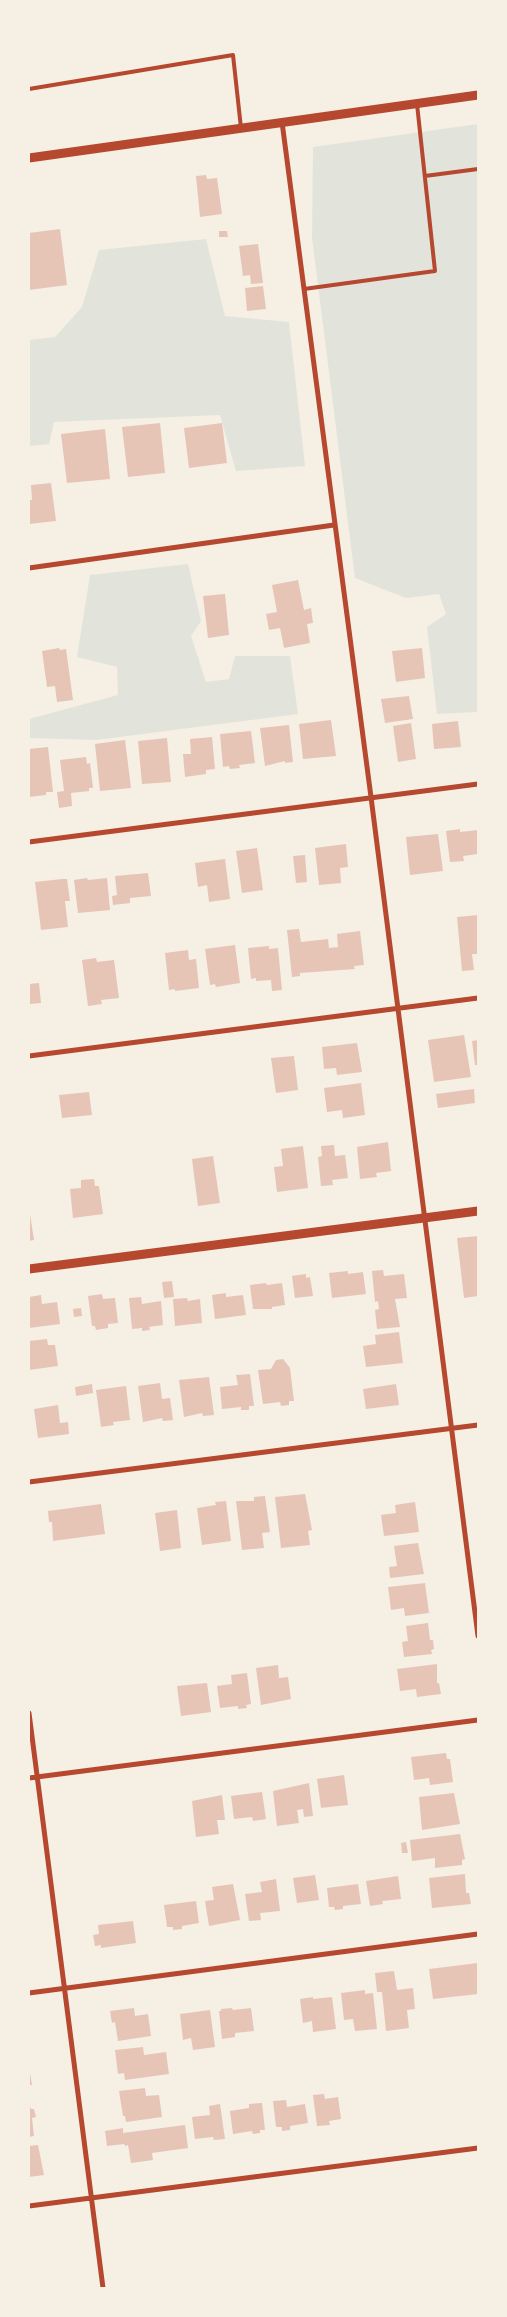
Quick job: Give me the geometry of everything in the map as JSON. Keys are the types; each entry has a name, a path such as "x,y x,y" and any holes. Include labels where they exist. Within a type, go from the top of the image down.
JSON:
{"street":[{"path":"29,158 478,96"},
{"path":"282,122 334,525 372,798 478,1636"},
{"path":"29,568 334,525"},
{"path":"29,842 478,784"},
{"path":"29,1056 478,998"},
{"path":"29,1269 478,1211"},
{"path":"29,1482 478,1426"},
{"path":"29,1713 103,2288"},
{"path":"29,1778 478,1720"},
{"path":"29,1993 478,1934"},
{"path":"29,2206 478,2148"}],"lane":[{"path":"29,89 232,56 241,128"},
{"path":"304,289 435,270 417,104"},
{"path":"425,176 478,169"}],"shaded area":[{"path":"478,124 478,712 437,714 427,627 446,614 439,594 406,598 355,578 312,238 313,147"},
{"path":"206,239 225,316 289,322 305,466 236,471 220,415 54,422 49,444 29,446 29,340 55,337 82,307 99,250"},
{"path":"188,564 201,621 191,636 206,682 229,679 235,656 290,656 298,714 96,740 29,738 29,719 118,695 117,667 77,657 90,575"}],"building":[{"path":"206,175 207,179 217,178 222,214 200,217 196,176"},
{"path":"60,229 67,285 29,290 29,233"},
{"path":"219,231 227,231 228,237 219,237"},
{"path":"258,244 263,283 251,284 250,275 243,276 239,246"},
{"path":"263,286 266,309 247,311 245,288"},
{"path":"160,423 165,473 128,477 122,427"},
{"path":"222,423 227,463 189,468 184,428"},
{"path":"105,429 110,479 67,483 61,434"},
{"path":"51,483 56,521 29,524 29,500 32,500 31,485"},
{"path":"298,580 304,610 311,608 313,623 307,624 310,643 284,648 280,628 269,630 266,614 277,612 272,585"},
{"path":"225,594 229,635 208,638 203,596"},
{"path":"59,648 60,650 66,649 73,700 57,702 55,686 47,687 42,651"},
{"path":"422,648 425,678 396,682 392,651"},
{"path":"409,696 413,719 385,723 381,699"},
{"path":"331,720 336,756 303,759 299,724"},
{"path":"458,721 461,747 434,749 432,724"},
{"path":"411,723 416,759 398,762 393,726"},
{"path":"289,725 293,762 285,763 285,761 265,766 260,728"},
{"path":"251,731 255,763 239,765 240,768 230,769 229,766 223,767 220,734"},
{"path":"212,737 215,769 206,770 206,774 185,777 183,754 191,754 190,739"},
{"path":"167,738 171,782 142,784 138,741"},
{"path":"125,740 131,788 100,791 95,744"},
{"path":"48,747 53,792 46,792 46,795 29,797 29,749"},
{"path":"86,757 87,764 90,763 93,788 89,788 89,791 71,793 72,806 59,808 57,792 64,791 60,760"},
{"path":"460,829 460,832 478,830 478,854 463,856 464,861 450,862 446,831"},
{"path":"438,834 443,871 410,875 406,837"},
{"path":"346,844 348,867 340,868 341,883 319,885 315,848"},
{"path":"257,848 263,890 242,893 236,851"},
{"path":"305,855 307,882 296,883 293,856"},
{"path":"225,859 230,899 209,902 207,885 198,887 195,863"},
{"path":"148,873 151,896 130,898 130,903 113,905 112,896 117,895 115,876"},
{"path":"87,878 88,880 107,878 110,910 78,913 74,880"},
{"path":"67,879 70,901 65,901 68,927 41,930 35,882"},
{"path":"478,915 478,954 472,954 474,970 462,971 457,917"},
{"path":"299,929 301,942 328,939 329,948 338,947 337,934 360,931 364,965 354,966 355,969 300,973 300,976 292,977 287,930"},
{"path":"235,945 240,983 216,987 215,984 210,985 205,949"},
{"path":"269,946 269,949 278,948 282,990 272,991 271,980 256,981 256,978 251,979 248,948"},
{"path":"188,950 189,960 196,959 199,988 169,990 165,953"},
{"path":"96,958 97,962 114,960 119,998 101,1000 102,1004 88,1006 82,960"},
{"path":"39,983 41,1003 29,1004 29,984"},
{"path":"464,1035 471,1077 434,1082 428,1040"},
{"path":"478,1040 478,1065 475,1065 472,1041"},
{"path":"357,1043 362,1072 337,1075 336,1068 324,1069 322,1047"},
{"path":"294,1056 298,1090 276,1093 271,1058"},
{"path":"361,1083 365,1115 343,1118 342,1110 327,1112 324,1088"},
{"path":"474,1089 475,1103 438,1108 436,1094"},
{"path":"89,1092 92,1115 62,1118 59,1095"},
{"path":"388,1142 391,1171 376,1173 377,1177 360,1179 357,1147"},
{"path":"334,1145 335,1156 345,1155 348,1178 332,1180 333,1185 321,1186 318,1157 322,1156 321,1146"},
{"path":"303,1146 308,1188 277,1192 274,1167 283,1166 281,1149"},
{"path":"213,1156 220,1203 198,1206 192,1159"},
{"path":"94,1179 95,1186 99,1186 103,1214 73,1218 70,1189 81,1188 81,1180"},
{"path":"29,1208 34,1240 29,1241"},
{"path":"478,1236 478,1296 464,1298 457,1238"},
{"path":"383,1270 384,1276 404,1274 407,1298 395,1299 400,1327 377,1329 375,1310 379,1309 378,1301 375,1302 372,1271"},
{"path":"348,1271 348,1274 363,1272 366,1294 332,1298 329,1273"},
{"path":"306,1274 306,1278 310,1277 313,1296 295,1298 292,1276"},
{"path":"172,1281 174,1297 164,1298 162,1282"},
{"path":"266,1283 267,1285 282,1283 285,1305 272,1307 272,1309 253,1309 250,1285"},
{"path":"226,1293 226,1297 243,1295 246,1315 215,1319 212,1295"},
{"path":"102,1294 103,1299 115,1298 118,1323 108,1324 108,1328 96,1330 95,1326 92,1326 88,1296"},
{"path":"41,1295 42,1304 57,1302 60,1324 29,1328 29,1297"},
{"path":"141,1297 142,1304 161,1301 163,1325 149,1327 150,1330 142,1331 142,1328 132,1329 129,1298"},
{"path":"187,1298 188,1301 200,1299 202,1323 175,1326 173,1299"},
{"path":"81,1308 82,1316 74,1317 73,1309"},
{"path":"399,1332 403,1363 366,1367 363,1346 376,1344 375,1335"},
{"path":"47,1339 48,1345 55,1345 58,1366 29,1370 29,1341"},
{"path":"283,1359 290,1368 294,1401 289,1401 289,1405 281,1406 280,1402 263,1404 258,1370 271,1369 276,1360"},
{"path":"250,1374 254,1406 249,1406 249,1410 241,1410 241,1407 222,1409 220,1387 238,1385 236,1375"},
{"path":"209,1377 214,1415 203,1416 202,1413 184,1417 179,1380"},
{"path":"160,1383 162,1399 170,1398 173,1420 163,1421 162,1418 143,1422 138,1386"},
{"path":"92,1384 93,1393 76,1396 75,1387"},
{"path":"396,1384 399,1405 366,1409 363,1389"},
{"path":"126,1386 130,1420 113,1422 114,1425 101,1427 96,1390"},
{"path":"58,1405 60,1423 68,1422 69,1434 38,1438 34,1409"},
{"path":"305,1494 312,1530 308,1531 310,1545 281,1548 275,1497"},
{"path":"265,1496 270,1532 262,1533 264,1548 242,1550 236,1501 254,1501 254,1497"},
{"path":"226,1501 231,1541 202,1545 197,1508 216,1505 215,1502"},
{"path":"415,1502 419,1532 384,1536 381,1515 396,1513 395,1505"},
{"path":"101,1504 105,1534 53,1541 52,1522 49,1522 48,1511"},
{"path":"177,1510 181,1548 160,1551 155,1513"},
{"path":"418,1543 424,1574 390,1578 389,1567 397,1566 394,1546"},
{"path":"425,1583 429,1613 405,1616 404,1608 391,1610 388,1587"},
{"path":"428,1623 430,1640 433,1640 434,1649 431,1650 432,1654 404,1657 402,1642 408,1641 406,1626"},
{"path":"437,1664 437,1683 439,1683 441,1694 417,1697 416,1689 400,1691 397,1669"},
{"path":"278,1665 279,1678 288,1677 291,1699 261,1705 256,1668"},
{"path":"247,1673 251,1704 246,1705 247,1708 238,1709 238,1706 220,1708 217,1686 232,1684 231,1675"},
{"path":"207,1683 211,1712 181,1716 177,1686"},
{"path":"446,1753 447,1759 450,1759 453,1782 430,1785 429,1778 414,1780 411,1757"},
{"path":"344,1775 348,1805 321,1808 317,1779"},
{"path":"309,1783 313,1816 304,1817 303,1809 297,1810 299,1823 277,1826 273,1791"},
{"path":"262,1792 266,1819 253,1821 252,1817 234,1819 231,1796"},
{"path":"454,1793 460,1824 422,1830 419,1797"},
{"path":"222,1795 225,1820 217,1820 219,1834 196,1837 192,1801"},
{"path":"460,1834 465,1859 462,1860 462,1865 435,1868 435,1858 412,1861 410,1840"},
{"path":"406,1842 408,1853 402,1853 401,1843"},
{"path":"465,1874 466,1893 469,1893 471,1904 432,1908 429,1878"},
{"path":"315,1875 319,1900 297,1903 293,1878"},
{"path":"398,1876 401,1899 382,1901 383,1904 370,1906 366,1881"},
{"path":"276,1879 280,1911 260,1913 261,1920 249,1921 245,1894 262,1892 260,1882"},
{"path":"233,1884 240,1920 209,1926 205,1901 214,1900 212,1887"},
{"path":"358,1884 361,1904 343,1906 343,1909 335,1910 334,1907 329,1907 327,1888"},
{"path":"196,1901 199,1923 182,1926 182,1929 173,1930 173,1927 167,1927 164,1905"},
{"path":"133,1921 136,1943 101,1948 101,1945 95,1946 93,1935 99,1934 98,1925"},
{"path":"478,1963 478,1994 433,1999 429,1969"},
{"path":"394,1971 397,1990 413,1988 415,2009 407,2010 409,2028 386,2031 382,1992 377,1992 375,1973"},
{"path":"365,1990 365,1994 373,1993 377,2029 355,2031 353,2019 344,2020 341,1993"},
{"path":"313,1997 313,1999 332,1997 336,2029 313,2032 312,2021 303,2023 300,1999"},
{"path":"134,2008 135,2016 148,2014 151,2036 118,2041 115,2022 112,2023 110,2011"},
{"path":"232,2008 233,2010 251,2008 254,2031 235,2033 235,2037 222,2039 219,2011"},
{"path":"210,2010 215,2047 193,2050 191,2038 183,2040 180,2014"},
{"path":"143,2047 144,2055 166,2052 169,2074 125,2080 124,2073 118,2074 115,2050"},
{"path":"29,2067 32,2085 29,2085"},
{"path":"145,2088 146,2096 159,2095 162,2117 126,2122 125,2116 123,2116 119,2091"},
{"path":"324,2094 325,2099 338,2097 341,2119 329,2121 330,2125 317,2126 313,2095"},
{"path":"286,2100 287,2107 305,2104 308,2123 290,2126 290,2130 282,2131 282,2127 276,2127 273,2101"},
{"path":"262,2103 265,2130 260,2130 260,2133 253,2134 252,2131 233,2134 230,2111 249,2108 249,2104"},
{"path":"29,2104 31,2109 34,2109 36,2117 32,2118 34,2136 29,2137"},
{"path":"220,2104 225,2139 214,2140 213,2137 195,2139 192,2117 210,2115 209,2106"},
{"path":"185,2125 188,2148 152,2153 153,2160 131,2163 128,2145 107,2146 105,2131 123,2128 123,2133"},
{"path":"38,2145 44,2175 29,2177 29,2146"}]}
